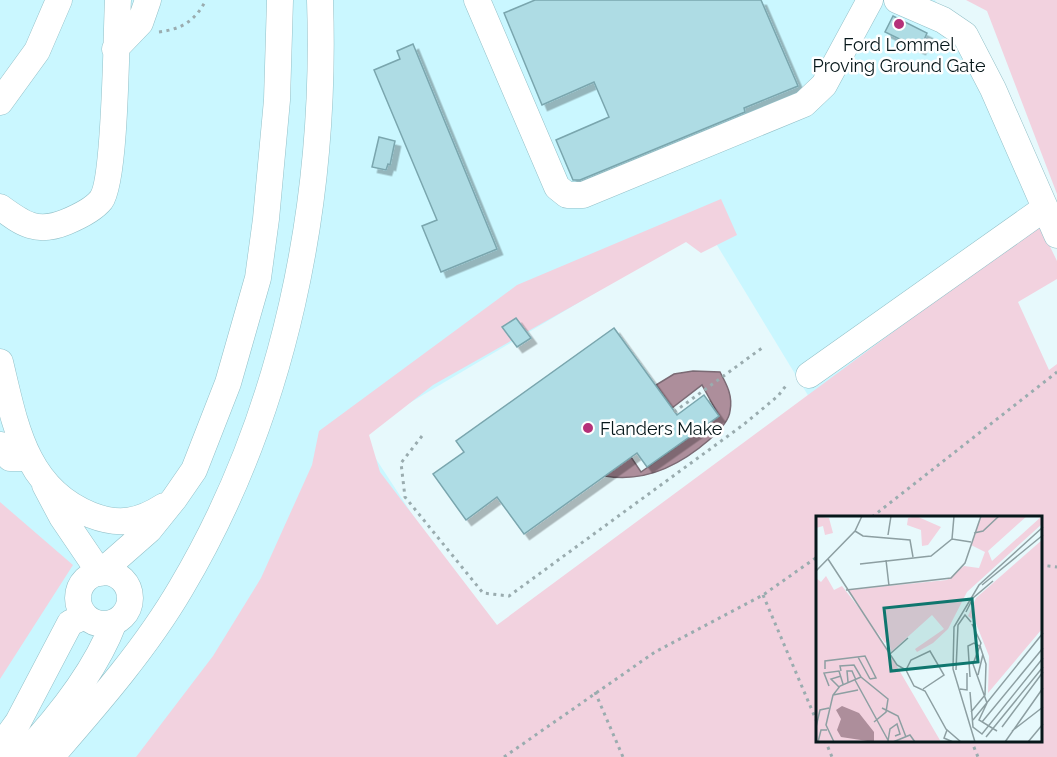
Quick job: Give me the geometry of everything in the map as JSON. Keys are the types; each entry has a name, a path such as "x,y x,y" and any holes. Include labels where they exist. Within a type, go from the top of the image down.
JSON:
{"street":[{"path":"0,102 38,51 59,0"},
{"path":"0,207 27,226 52,228 80,217 101,199 110,165 122,42 118,0"},
{"path":"122,42 140,23 148,0"},
{"path":"0,718 66,603 79,591 87,579 100,573 149,530 194,470 228,383 258,278 277,100 280,0"},
{"path":"51,757 147,638 181,588 247,453 277,369 312,195 321,47 320,0"},
{"path":"477,0 557,187 567,195 583,195 804,104 824,85 870,0"},
{"path":"897,0 943,20 965,35 982,66 1057,235"},
{"path":"800,377 1045,208"},
{"path":"0,362 27,458 62,517 100,573 116,575 128,587 130,603 127,611 114,622 107,642 90,670 45,732 21,757"},
{"path":"0,445 10,458 27,458"},
{"path":"45,485 66,503 114,523 148,516 174,499"},
{"path":"79,591 78,600 85,616 99,624 114,622"},
{"path":"0,747 18,722 70,623 85,616"}],"path":[{"path":"122,42 178,29 198,16 206,0"},
{"path":"674,412 762,348"},
{"path":"873,516 1057,372"},
{"path":"422,436 400,463 405,497 483,593 509,596 743,425 800,377"},
{"path":"504,757 655,652 763,595 816,558"},
{"path":"1042,565 1057,567"},
{"path":"763,595 816,720"},
{"path":"595,692 623,757"},
{"path":"825,742 832,757"},
{"path":"971,742 978,757"}],"shaded area":[{"path":"0,0 935,0 965,55 1039,224 809,397 706,227 359,433 484,624 299,757 0,757"},
{"path":"966,0 1057,0 1057,194 987,11"},
{"path":"721,199 737,235 701,253 686,242 433,385 369,435 380,472 497,625 1039,224 1057,261 1057,279 1018,302 1049,370 1057,364 1057,757 136,757 213,656 261,578 312,465 319,431 517,285"},
{"path":"693,371 720,372 723,377 729,391 731,406 722,427 698,449 673,465 648,475 620,478 605,476 631,457 641,472 719,416 702,385 672,408 656,385 674,374"},
{"path":"0,502 73,565 0,679"}],"building":[{"path":"535,0 761,0 798,86 744,108 745,112 580,180 573,180 556,140 609,117 594,82 542,105 504,13"},
{"name":"Ford Lommel Proving Ground Gate","path":"893,16 927,33 920,49 885,32"},
{"path":"413,44 497,249 441,272 422,226 437,220 374,70 400,59 397,51"},
{"path":"379,137 395,141 390,165 388,164 386,170 372,167"},
{"path":"516,318 531,338 517,347 502,327"},
{"name":"Flanders Make","path":"614,328 677,415 704,395 719,416 647,467 637,453 524,534 497,497 466,520 433,474 464,452 456,441"}],"place":[{"name":"Ford Lommel Proving Ground Gate","path":"899,24"},
{"name":"Flanders Make","path":"588,428"}]}
